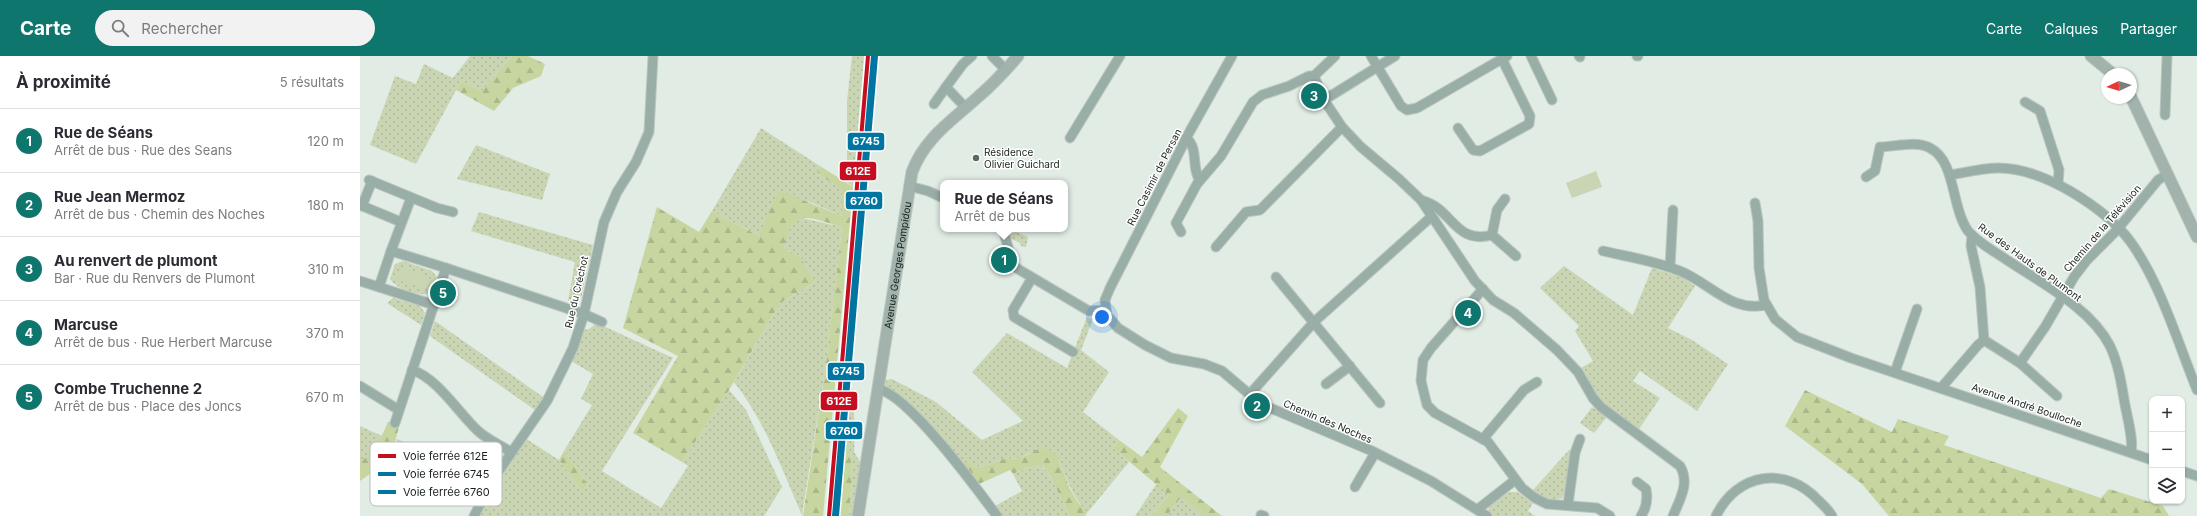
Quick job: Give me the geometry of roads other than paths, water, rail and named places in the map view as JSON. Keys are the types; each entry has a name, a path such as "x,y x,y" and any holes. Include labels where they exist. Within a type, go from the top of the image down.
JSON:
{"main road":[{"name":"Avenue Georges Pompidou","path":"858,516 909,186 915,165 927,143 1006,70 1018,56"},
{"path":"2091,56 2106,68"},
{"path":"2134,104 2197,237"}],"street":[{"name":"Rue du Créchot","path":"502,466 547,402 564,370 584,314 604,222 617,192 636,162 649,132 653,56"},
{"path":"956,56 963,64"},
{"path":"934,104 963,64 972,56"},
{"path":"992,56 1006,70"},
{"path":"1070,138 1120,56"},
{"name":"Rue Casimir de Persan","path":"1105,310 1105,300 1110,288 1186,138 1232,56"},
{"path":"1181,232 1176,223 1200,180 1221,156 1248,109 1258,98 1289,86 1309,76 1314,76 1335,56"},
{"path":"1371,56 1401,106 1410,110 1417,108 1504,57 1530,116 1529,124 1480,151 1473,150 1458,128"},
{"path":"1324,100 1395,56"},
{"path":"1531,56 1552,100"},
{"path":"2165,115 2166,56"},
{"path":"1314,76 1324,100 1342,127 1360,147 1399,179 1420,200 1470,276 1493,300 1514,313 1557,350 1578,372 1600,407 1680,466 1684,475 1685,483 1673,516"},
{"path":"946,87 966,108"},
{"path":"2025,102 2040,111 2059,170 2058,184"},
{"path":"1216,247 1246,212 1260,210 1342,127"},
{"path":"1186,138 1192,146 1196,173 1200,180"},
{"name":"Rue des Hauts de Plumont","path":"1866,177 1875,171 1880,147 1911,145 1931,148 1939,155 1951,175 1955,203 1964,224 1972,235 2062,298 2094,324 2110,346 2121,380 2131,452"},
{"path":"1951,175 1986,169 2007,168 2033,174 2058,184 2087,202 2118,229 2130,241 2149,272 2197,390"},
{"name":"Chemin de la Télévision","path":"2020,363 2040,334 2074,277 2087,260 2136,209 2158,180 2168,174"},
{"path":"401,222 361,206 371,181 437,208 453,212"},
{"path":"909,186 928,191 940,197"},
{"path":"379,287 401,222 411,198"},
{"path":"1492,235 1497,210 1505,199"},
{"path":"1420,200 1432,204 1469,236 1477,238 1492,235"},
{"name":"Avenue André Boulloche","path":"1755,203 1758,221 1760,282 1766,305 1780,324 1803,340 2149,459"},
{"path":"1670,267 1673,210"},
{"path":"1250,394 1314,322 1431,217"},
{"path":"1004,232 1013,265 1032,278 1089,311 1105,310"},
{"path":"1492,235 1516,256"},
{"path":"1972,235 1971,246 1980,287 1984,340"},
{"path":"391,251 584,314 602,322"},
{"path":"1603,251 1670,267 1690,275 1717,295 1734,303 1753,307 1766,305"},
{"path":"395,423 446,268"},
{"path":"1276,277 1380,403"},
{"path":"1032,278 1013,310 1014,317 1073,352"},
{"path":"360,281 434,305"},
{"path":"1483,289 1428,351 1421,364 1420,372 1423,394 1430,408 1483,439 1493,447 1516,480 1528,493 1542,502 1553,505 1568,504 1597,508 1610,516"},
{"path":"1895,372 1917,309"},
{"name":"Chemin des Noches","path":"1105,310 1113,324 1145,345 1171,358 1217,368 1261,404 1375,453 1431,481 1487,516"},
{"path":"1984,340 2020,363 2057,396"},
{"path":"1941,388 1984,340"},
{"path":"1326,384 1350,366"},
{"path":"412,370 422,375 444,395 479,432 495,442"},
{"path":"1483,439 1524,390 1537,382"},
{"path":"360,386 399,410"},
{"path":"878,389 890,394 908,409 966,474 997,516"},
{"path":"1568,504 1575,453 1580,439"},
{"path":"502,446 511,452"},
{"path":"1355,487 1375,453"},
{"path":"2185,472 2197,476"},
{"path":"1716,516 1724,503 1735,491 1755,480 1772,478 1790,480 1804,487 1832,516"},
{"path":"1478,509 1516,480"},
{"path":"1637,482 1646,489 1648,502 1641,516"},
{"name":"Rue du Créchot","path":"474,516 479,506"}],"rail line":[{"name":"612E","path":"829,516 868,56"},
{"name":"6745","path":"834,516 873,56"},
{"name":"6760","path":"837,516 876,56"}],"place":[{"name":"Au renvert de plumont","path":"1314,96"},
{"name":"Résidence Olivier Guichard","path":"976,158"},
{"name":"Rue de Séans","path":"1004,260"},
{"name":"Combe Truchenne 2","path":"443,293"},
{"name":"Marcuse","path":"1468,313"},
{"name":"Rue Jean Mermoz","path":"1257,406"}]}
